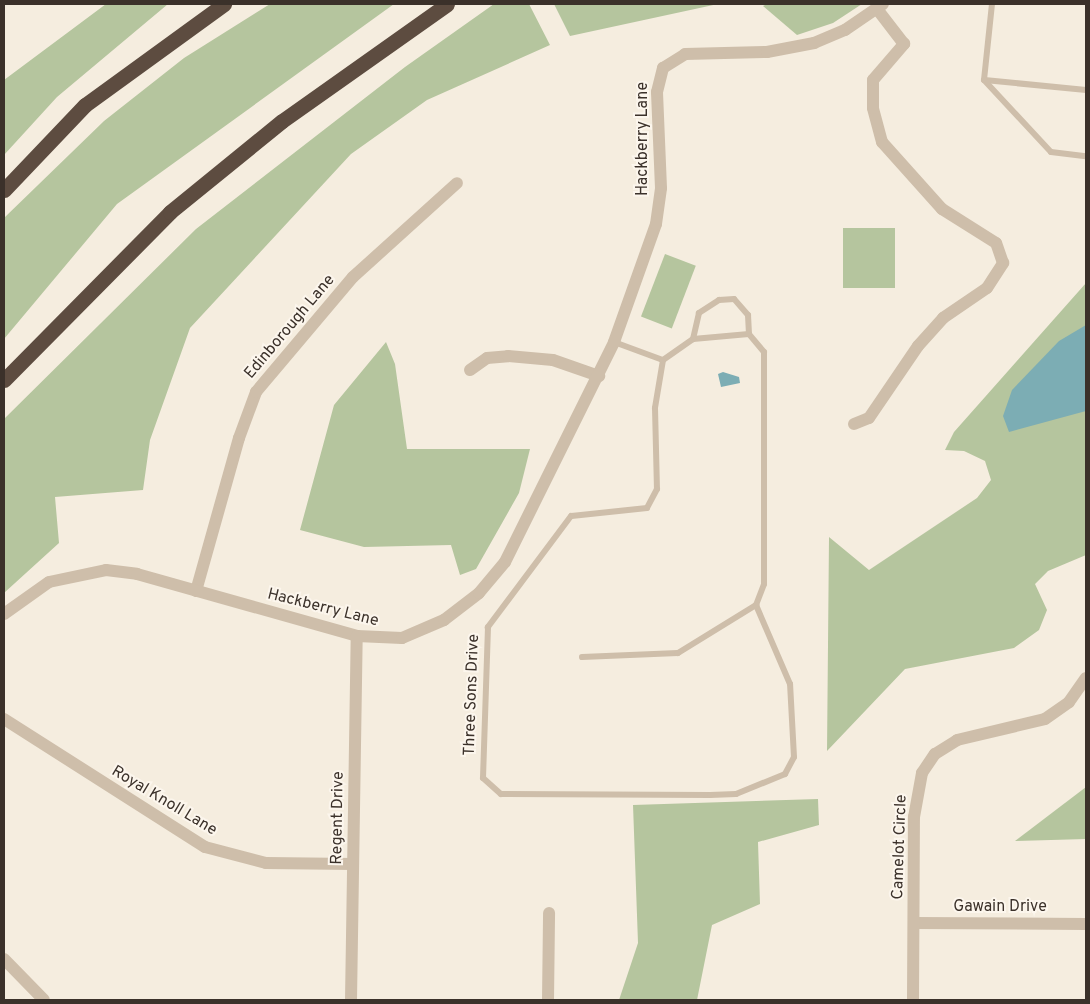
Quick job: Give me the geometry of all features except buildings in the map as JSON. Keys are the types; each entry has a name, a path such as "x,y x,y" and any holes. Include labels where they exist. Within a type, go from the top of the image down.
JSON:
{"highway":[{"path":"4,190 85,105 224,4"},
{"path":"4,380 170,212 282,120 447,4"}],"street":[{"path":"854,424 869,418 898,371 943,318 987,288 1001,271 1003,254 996,243 942,209 882,142 873,108 872,80 904,44 880,6"},
{"name":"Hackberry Lane","path":"4,614 37,588 90,570 129,573 357,636 383,640 416,634 444,620 479,593 517,541 614,342 656,224 661,179 657,92 666,63 685,54 767,52 814,44 880,6"},
{"name":"Edinborough Lane","path":"196,591 238,438 256,392 363,265 456,183"},
{"path":"470,370 487,358 508,356 553,360 599,376"},
{"name":"Regent Drive","path":"351,1000 357,636"},
{"name":"Camelot Circle","path":"913,1000 915,803 928,764 957,740 1045,719 1069,702 1086,678"},
{"name":"Royal Knoll Lane","path":"4,719 205,847 266,863 353,864"},
{"path":"548,1000 549,913"},
{"name":"Gawain Drive","path":"914,923 1086,924"},
{"path":"4,959 44,1000"}],"lane":[{"path":"992,4 984,80 1051,152 1086,156"},
{"path":"984,80 1086,90"},
{"path":"582,657 678,653 756,604 764,584 766,553 764,352 749,334 748,315 734,299 720,300 699,313 693,339"},
{"path":"614,342 663,360 693,339 749,334"},
{"name":"Three Sons Drive","path":"663,360 655,408 657,488 647,508 571,516 488,627 483,778 501,794 710,795 767,784 785,774 794,757 790,684 756,604"}],"green space":[{"path":"106,4 168,4 57,97 4,155 4,80"},
{"path":"270,4 394,4 117,204 4,339 4,218 104,121 184,58"},
{"path":"494,4 529,4 550,45 427,100 351,154 190,328 150,440 143,490 55,497 59,543 4,593 4,419 196,229 405,67"},
{"path":"554,4 718,4 570,36"},
{"path":"767,4 862,4 833,23 797,35 763,6"},
{"path":"843,228 895,228 895,288 843,288"},
{"path":"665,254 696,266 672,328 641,317"},
{"path":"1086,283 1086,555 1048,571 1035,584 1047,610 1039,630 1014,648 905,669 827,751 829,537 869,570 977,498 991,480 985,461 964,451 945,450 954,432"},
{"path":"386,342 395,364 407,449 530,449 519,493 476,569 460,575 451,545 364,547 300,530 334,405"},
{"path":"1086,787 1086,839 1015,841"},
{"path":"818,799 819,825 758,842 760,904 712,925 697,1000 619,1000 638,943 633,805"}],"water":[{"path":"1086,325 1086,411 1009,432 1003,416 1012,390 1059,341"},
{"path":"723,372 739,377 740,383 721,387 718,374"}]}
